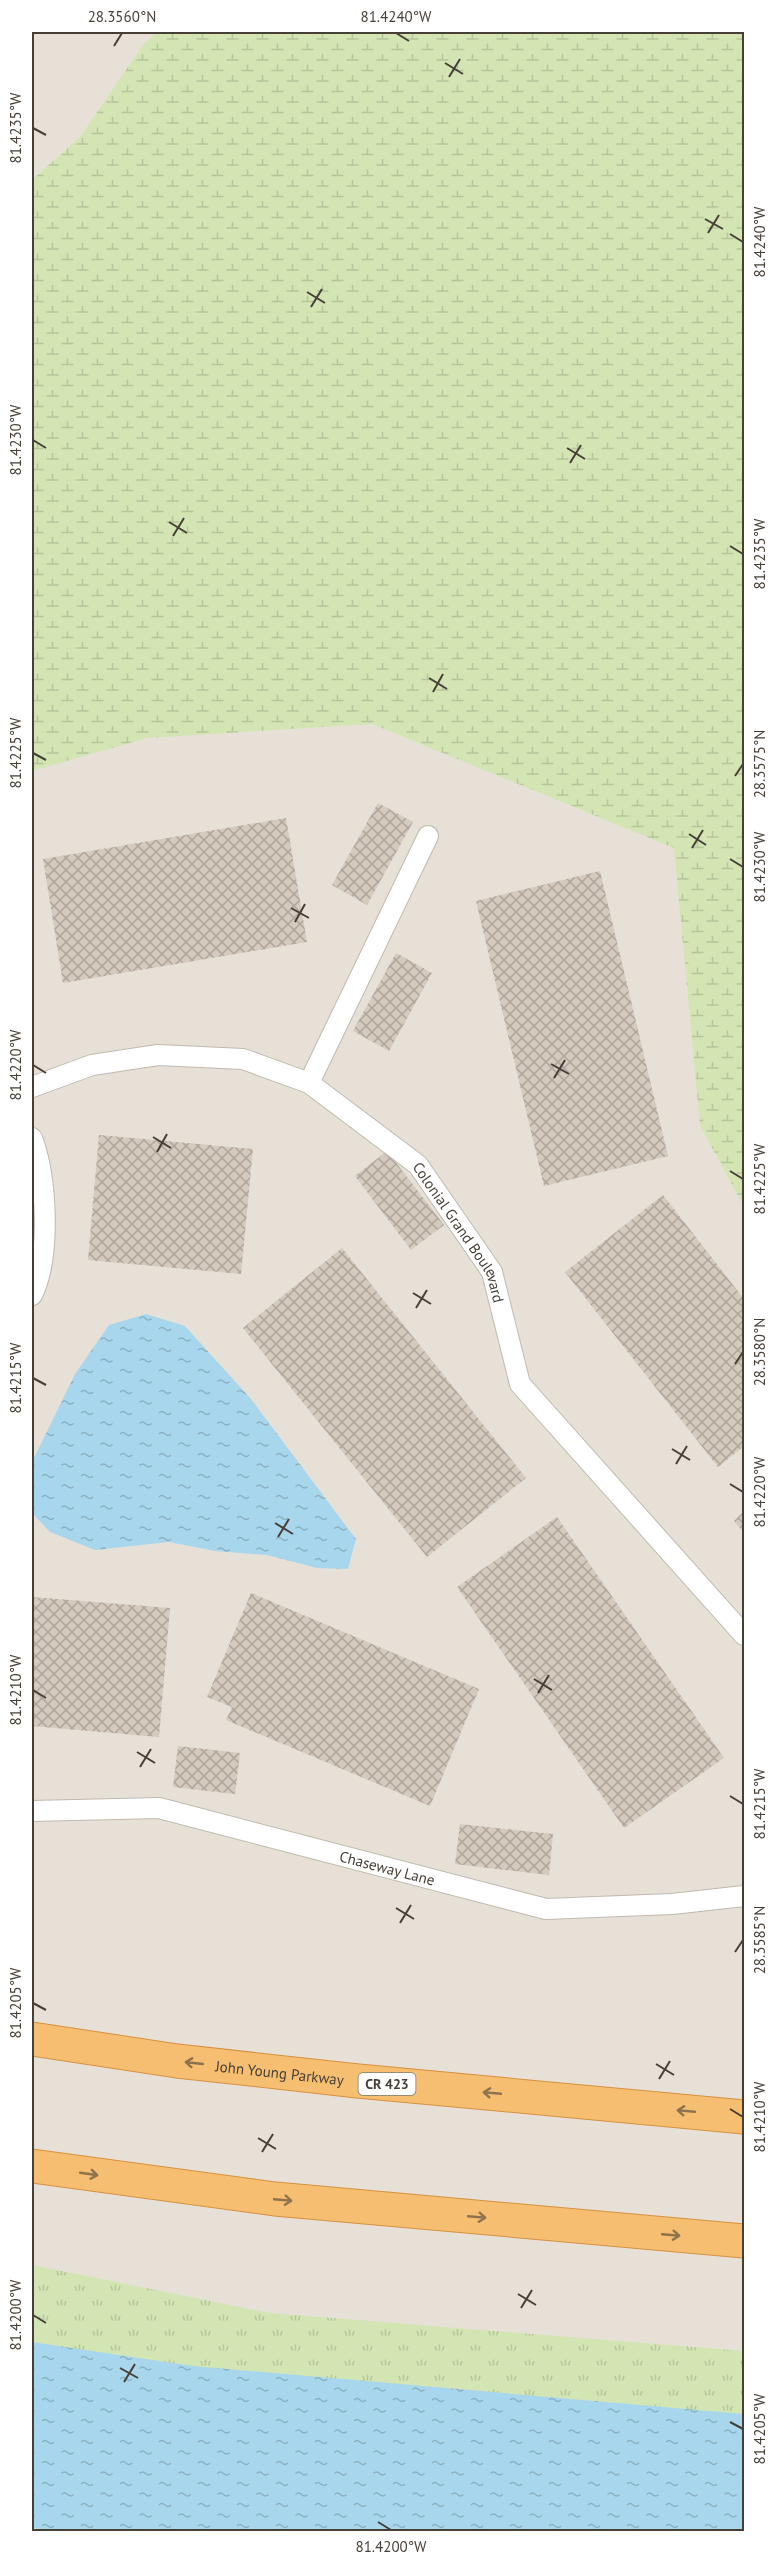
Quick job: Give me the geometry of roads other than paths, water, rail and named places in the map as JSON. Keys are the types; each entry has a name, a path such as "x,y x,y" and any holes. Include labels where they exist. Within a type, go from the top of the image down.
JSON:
{"highway":[{"name":"John Young Parkway","path":"32,2039 177,2061 358,2081 744,2117"},
{"path":"32,2166 275,2199 744,2241"}],"lane":[{"path":"309,1083 428,836"},
{"name":"Colonial Grand Boulevard","path":"32,1087 92,1065 158,1055 243,1059 309,1083 418,1165 492,1272 520,1384 744,1635"},
{"path":"32,1138 37,1153 46,1233 37,1285 32,1295"},
{"name":"Chaseway Lane","path":"32,1811 159,1808 546,1909 672,1904 744,1896"}],"water":[{"path":"146,1314 185,1326 251,1399 356,1539 348,1569 317,1568 267,1555 215,1551 169,1542 95,1550 50,1532 32,1513 32,1462 75,1374 109,1325"},
{"path":"32,2342 193,2366 744,2414 744,2531 82,2532 32,2528"}]}
